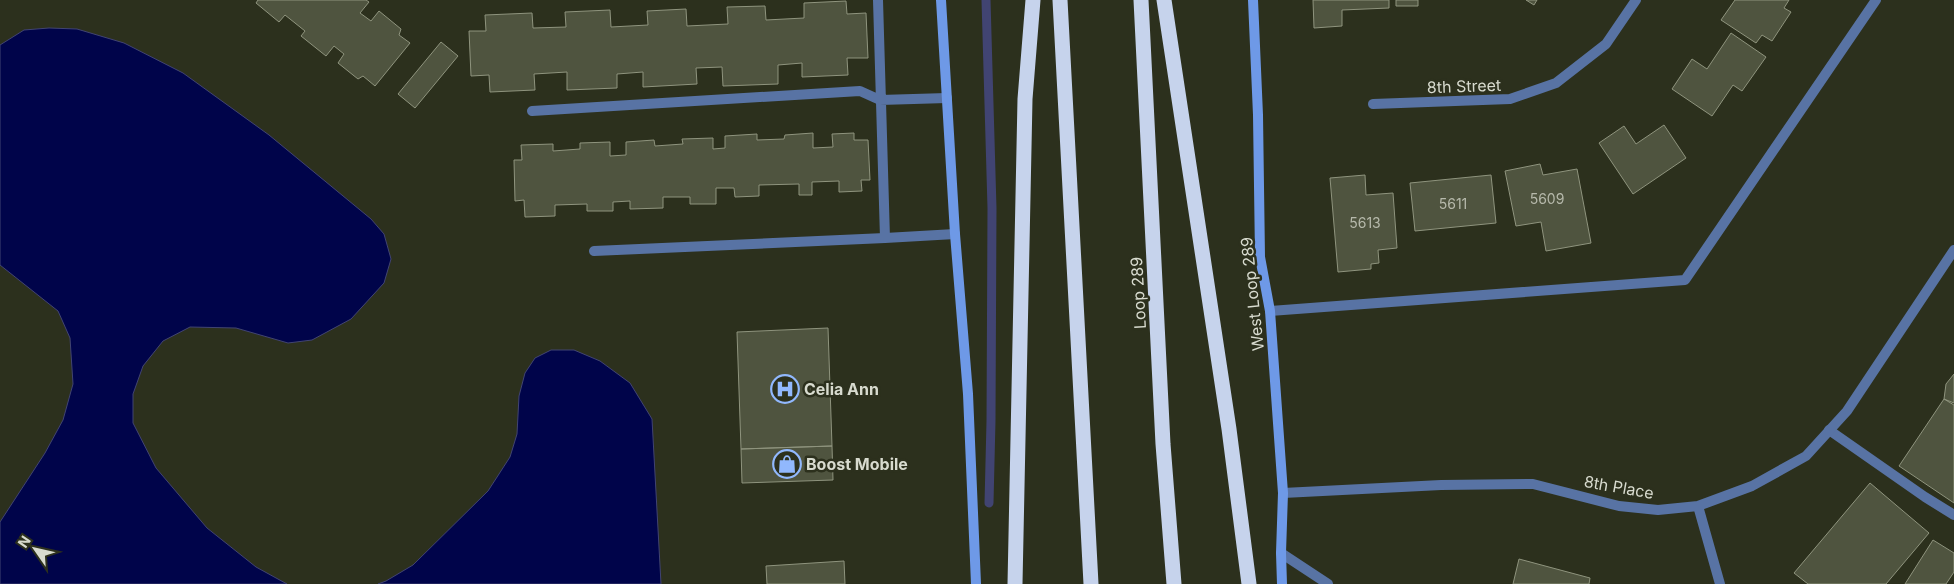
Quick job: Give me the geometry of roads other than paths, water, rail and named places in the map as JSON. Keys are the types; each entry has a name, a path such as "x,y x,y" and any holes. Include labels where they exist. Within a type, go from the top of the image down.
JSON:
{"highway":[{"path":"1015,584 1025,99 1033,0"},
{"path":"1060,0 1091,584"},
{"name":"Loop 289","path":"1141,0 1163,444 1174,584"},
{"path":"1164,0 1229,429 1249,584"}],"main road":[{"path":"941,0 955,234 968,394 976,584"},
{"name":"West Loop 289","path":"1253,0 1258,114 1260,257 1270,311 1283,493 1282,584"}],"street":[{"path":"878,0 885,238"},
{"name":"8th Street","path":"1374,104 1510,100 1556,83 1606,44 1636,0"},
{"path":"1270,311 1685,280 1876,0"},
{"path":"532,111 860,91 880,100 947,98"},
{"path":"594,250 955,234"},
{"name":"8th Place","path":"1283,493 1441,485 1533,484 1619,506 1658,510 1698,506 1752,486 1806,456 1847,411 1954,250"},
{"path":"1830,430 1925,497 1954,515"},
{"path":"1698,506 1720,584"},
{"path":"1281,553 1328,584"}],"waterway":[{"path":"986,0 992,208 989,503"}],"place":[{"name":"Celia Ann","path":"785,389"},
{"name":"Boost Mobile","path":"787,464"}]}
